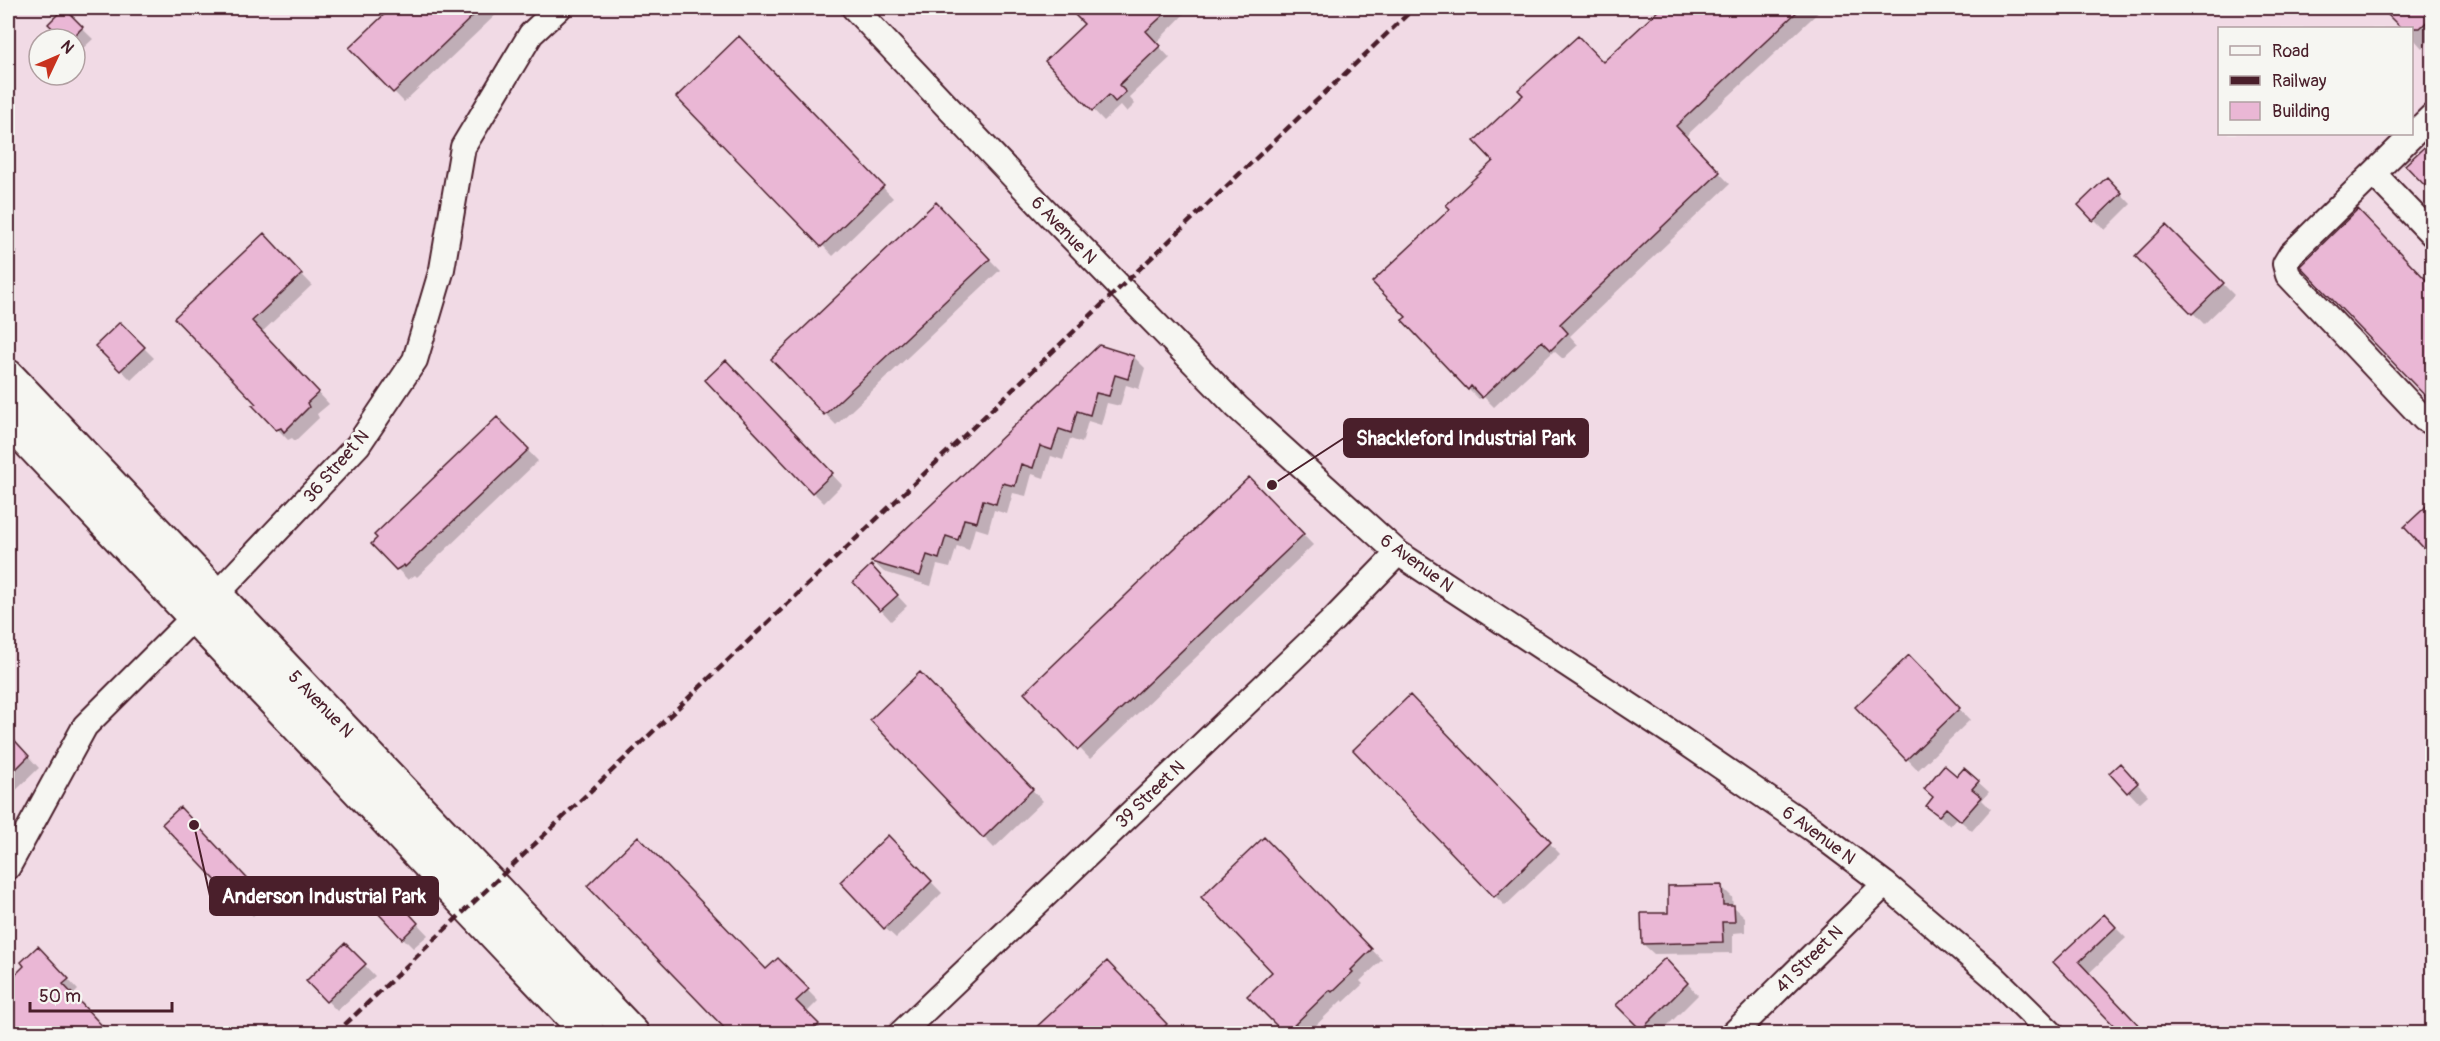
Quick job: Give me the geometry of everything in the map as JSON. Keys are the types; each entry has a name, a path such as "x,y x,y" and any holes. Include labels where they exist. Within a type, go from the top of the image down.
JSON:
{"main road":[{"name":"5 Avenue N","path":"8,376 633,1034"},
{"name":"5 Avenue N","path":"8,420 589,1034"}],"street":[{"name":"36 Street N","path":"8,867 85,726 217,594 358,445 415,360 442,269 463,147 531,34 559,8"},
{"name":"6 Avenue N","path":"854,8 1051,216 1237,407 1398,553 1672,733 1812,829 1885,884 1992,975 2052,1034"},
{"path":"2433,116 2291,254 2285,264 2288,275 2424,419 2433,423"},
{"path":"2374,174 2433,234"},
{"name":"39 Street N","path":"900,1034 1333,620 1398,553"},
{"name":"41 Street N","path":"1733,1034 1885,884"}],"shaded area":[{"path":"8,8 2432,8 2432,1028 2427,1034 658,1033 217,594 8,376"},
{"path":"8,425 569,1033 8,1033"}],"building":[{"path":"64,8 83,27 51,27 48,24"},
{"path":"391,8 481,8 393,93 349,48"},
{"path":"1068,8 1171,8 1146,31 1160,46 1119,85 1126,92 1115,102 1109,95 1092,111 1045,61 1084,24"},
{"path":"1661,8 1801,8 1676,126 1720,172 1560,324 1568,333 1551,350 1542,341 1482,398 1471,386 1468,390 1402,320 1406,317 1372,282 1450,209 1446,205 1493,161 1474,141 1523,95 1518,90 1578,36 1603,62"},
{"path":"2381,8 2433,8 2433,16 2420,28 2400,27"},
{"path":"739,36 884,186 821,247 676,97"},
{"path":"2433,139 2433,194 2405,165"},
{"path":"2107,177 2122,193 2093,221 2078,205"},
{"path":"936,202 990,259 824,415 771,359"},
{"path":"2358,209 2433,287 2433,404 2300,266"},
{"path":"2166,225 2224,283 2192,314 2135,256"},
{"path":"264,233 302,274 252,321 319,392 307,403 309,407 284,432 281,428 276,430 252,405 256,404 174,318"},
{"path":"120,322 145,347 120,371 95,346"},
{"path":"1099,345 1134,356 1128,379 1115,375 1109,396 1096,393 1090,415 1077,411 1071,433 1059,429 1052,450 1040,446 1033,468 1021,464 1015,486 1002,483 996,504 983,500 977,522 964,519 958,540 946,536 939,559 927,555 920,576 871,562"},
{"path":"726,360 833,473 812,493 705,380"},
{"path":"497,417 529,449 405,567 404,565 396,570 371,544 377,538 374,535"},
{"path":"1249,477 1304,534 1078,750 1024,693"},
{"path":"2433,500 2433,558 2404,527"},
{"path":"871,565 898,595 880,611 853,582"},
{"path":"1909,655 1960,708 1906,760 1855,707"},
{"path":"920,672 1033,789 983,838 870,720"},
{"path":"1410,695 1551,842 1494,897 1353,750"},
{"path":"8,733 29,756 8,777"},
{"path":"2120,763 2138,783 2127,793 2109,773"},
{"path":"1944,765 1957,776 1964,768 1979,781 1972,789 1982,797 1961,821 1946,808 1939,816 1926,806 1933,797 1924,789"},
{"path":"180,807 258,890 241,907 162,824"},
{"path":"888,835 932,881 884,929 840,882"},
{"path":"638,836 766,969 778,958 809,989 796,1001 819,1024 810,1034 730,1034 587,886"},
{"path":"1264,837 1372,949 1351,970 1353,972 1332,992 1330,990 1285,1034 1247,996 1272,972 1201,897"},
{"path":"1722,885 1723,905 1734,905 1735,922 1722,922 1723,942 1642,944 1641,913 1668,913 1668,886"},
{"path":"393,896 418,923 402,939 377,912"},
{"path":"2104,914 2116,927 2079,962 2147,1034 2122,1034 2053,962"},
{"path":"345,943 366,964 326,1002 306,981"},
{"path":"38,946 69,979 63,984 110,1034 8,1034 8,982 24,966 21,962"},
{"path":"1665,958 1688,983 1641,1030 1616,1005"},
{"path":"1107,961 1167,1024 1157,1034 1029,1034"}],"railway":[{"path":"335,1034 1414,8"}],"place":[{"name":"Shackleford Industrial Park","path":"1272,485"},
{"name":"Anderson Industrial Park","path":"194,825"}]}
